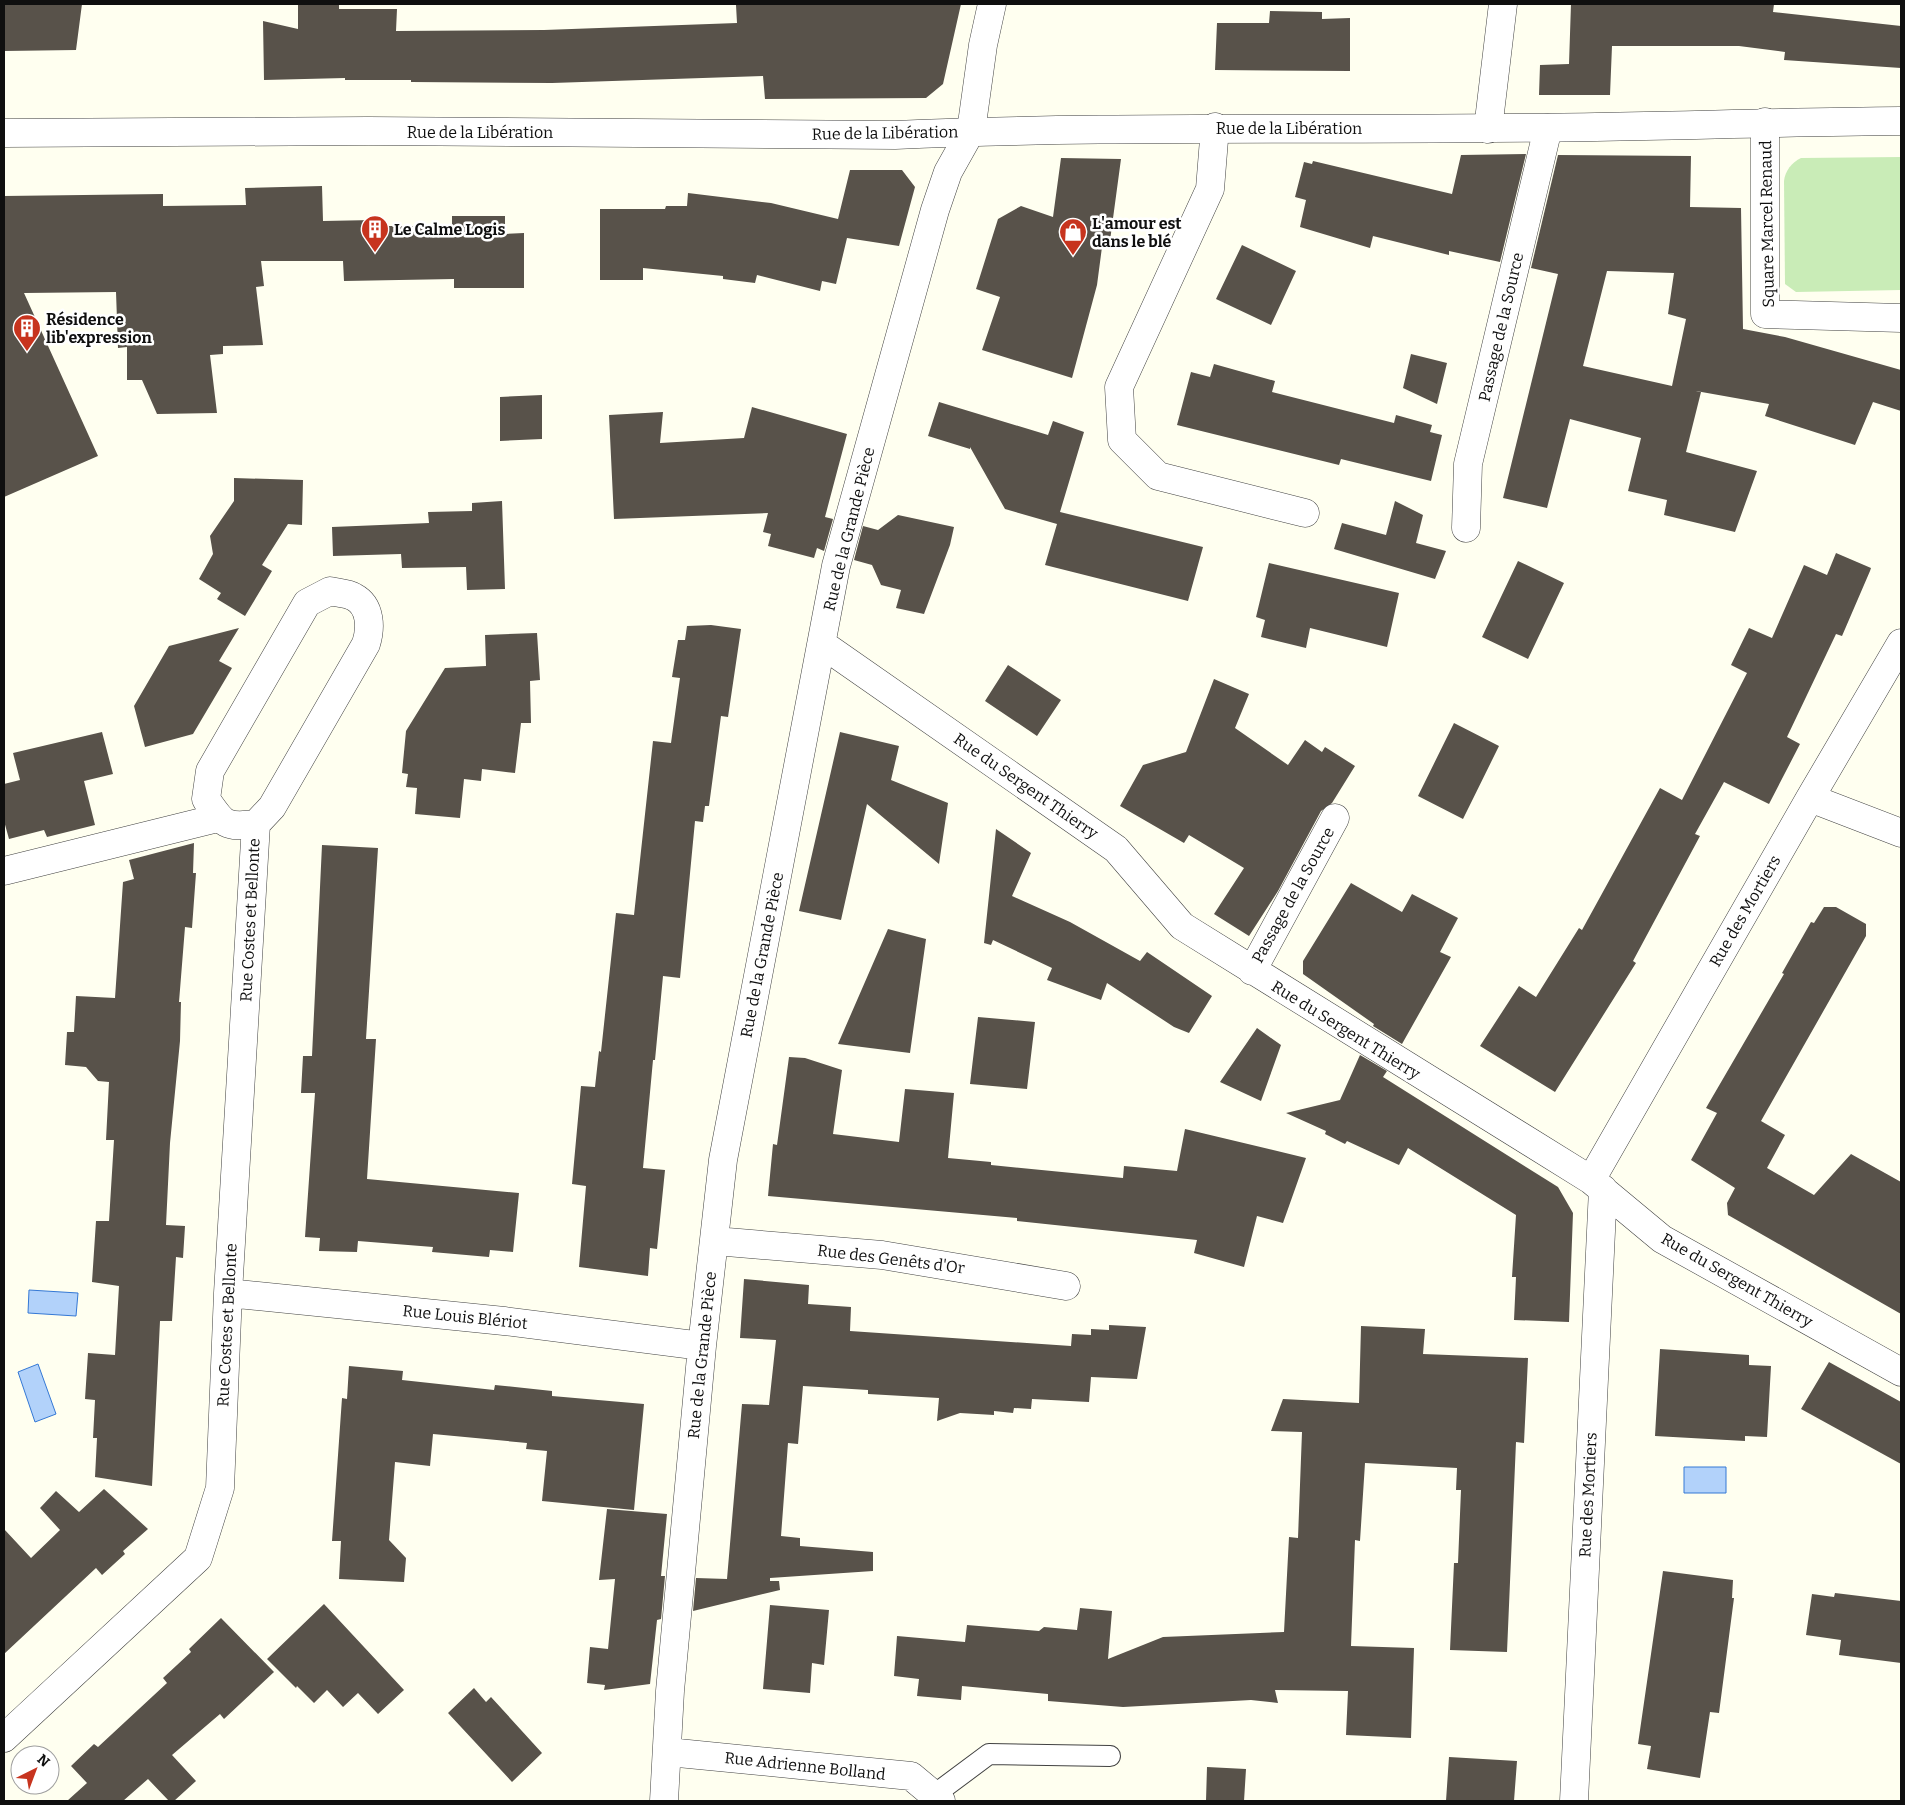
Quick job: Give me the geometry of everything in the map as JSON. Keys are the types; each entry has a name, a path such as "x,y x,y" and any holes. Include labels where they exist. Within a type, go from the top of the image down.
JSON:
{"street":[{"path":"971,131 983,46 992,4"},
{"path":"1488,128 1503,4"},
{"name":"Rue de la Libération","path":"4,133 368,131 895,135 971,131 1215,127 1548,128 1765,122 1901,121"},
{"name":"Square Marcel Renaud","path":"1765,122 1765,314 1901,318"},
{"path":"1215,127 1210,189 1119,387 1122,440 1158,476 1305,513"},
{"name":"Passage de la Source","path":"1466,528 1468,464 1548,128"},
{"name":"Rue de la Grande Pièce","path":"664,1801 670,1691 702,1346 723,1160 836,566 935,210 948,172 971,131"},
{"name":"Rue Costes et Bellonte","path":"330,591 354,597 367,610 371,629 366,644 272,807 256,824 235,827 218,818 206,799 210,771 307,603 330,591"},
{"name":"Rue des Mortiers","path":"1574,1801 1597,1185 1810,798 1901,643"},
{"name":"Rue du Sergent Thierry","path":"822,644 1116,849 1182,926 1597,1185 1662,1239 1901,1372"},
{"path":"1810,798 1901,834"},
{"path":"4,872 218,818"},
{"name":"Passage de la Source","path":"1252,971 1335,818"},
{"name":"Rue Costes et Bellonte","path":"4,1738 198,1558 220,1488 228,1293 256,824"},
{"name":"Rue des Genêts d'Or","path":"715,1241 882,1255 1066,1286"},
{"name":"Rue Louis Blériot","path":"228,1293 504,1321 702,1346"},
{"name":"Rue Adrienne Bolland","path":"668,1752 911,1776 938,1798"}],"lane":[{"name":"Rue Adrienne Bolland","path":"938,1798 989,1754 1110,1756"}],"green space":[{"path":"1901,157 1901,290 1796,292 1785,284 1784,181 1787,170 1792,164 1801,158"}],"water":[{"path":"29,1290 78,1293 76,1316 28,1313"},
{"path":"38,1364 56,1414 35,1422 18,1372"},
{"path":"1684,1467 1726,1467 1726,1493 1684,1493"}],"building":[{"path":"4,4 82,4 76,50 4,51"},
{"path":"298,4 339,4 339,9 397,9 396,31 544,30 737,23 736,5 961,4 943,84 926,98 765,99 763,76 552,83 411,82 411,80 345,80 345,78 264,80 263,21 298,29"},
{"path":"1571,4 1774,4 1773,12 1901,26 1901,68 1784,60 1785,52 1739,46 1612,46 1610,95 1539,95 1540,65 1569,64"},
{"path":"1270,11 1322,12 1322,19 1350,18 1350,71 1215,70 1217,23 1269,23"},
{"path":"1526,154 1500,262 1449,251 1449,255 1373,236 1370,248 1300,227 1306,200 1295,197 1304,162 1312,164 1313,161 1452,194 1461,155"},
{"path":"1558,155 1691,156 1690,207 1741,208 1743,329 1785,337 1901,370 1901,411 1873,402 1855,445 1765,416 1769,404 1696,391 1701,392 1686,452 1757,471 1735,532 1664,515 1667,500 1628,491 1641,438 1570,419 1547,508 1503,498 1558,274 1531,268","holes":["1607,271 1674,273 1668,314 1686,319 1672,386 1583,366"]},
{"name":"L'amour est dans le blé","path":"1061,158 1121,159 1109,248 1102,247 1097,285 1072,378 982,350 1000,297 976,289 998,219 1021,206 1053,217"},
{"path":"850,170 902,170 915,187 899,246 847,238 836,284 822,281 820,291 757,275 755,283 723,279 723,276 643,268 643,280 600,280 600,209 665,209 666,206 687,206 688,193 771,203 838,219"},
{"path":"322,186 323,221 374,220 374,226 452,226 452,216 505,216 505,234 524,233 524,288 454,288 454,279 344,281 343,261 261,261 264,286 256,287 263,345 223,346 223,354 210,355 217,413 157,414 142,380 127,380 127,347 118,348 116,292 24,293 98,456 4,497 4,196 163,194 163,206 246,205 245,188"},
{"path":"1242,245 1296,271 1271,325 1216,299"},
{"path":"1411,354 1447,363 1437,404 1403,388"},
{"path":"1214,364 1275,381 1272,392 1394,423 1396,415 1432,425 1430,432 1442,435 1431,481 1341,459 1339,465 1177,425 1191,372 1210,377"},
{"path":"542,395 542,439 500,441 500,397"},
{"path":"939,402 1048,435 1053,421 1084,432 1060,512 1203,547 1188,601 1045,565 1057,524 1005,509 970,447 970,449 928,436"},
{"path":"752,407 847,434 825,517 833,519 824,551 817,548 814,558 768,546 771,534 763,532 768,513 614,519 609,415 663,412 660,443 744,438"},
{"path":"234,478 303,480 302,525 288,524 262,565 272,571 245,616 217,599 221,593 199,579 213,554 210,536 234,501"},
{"path":"502,501 505,589 467,590 466,567 402,568 401,554 333,556 332,527 429,523 428,512 472,511 472,503"},
{"path":"1395,501 1423,515 1416,543 1446,551 1435,579 1334,549 1342,523 1386,535"},
{"path":"898,515 954,527 950,545 924,614 896,608 901,590 881,585 872,565 854,560 863,526 878,530"},
{"path":"1836,553 1871,568 1842,636 1836,634 1787,737 1800,744 1769,804 1724,782 1695,834 1700,836 1633,961 1636,963 1555,1092 1480,1046 1519,986 1536,997 1579,928 1582,930 1660,788 1682,800 1747,673 1731,665 1749,628 1772,638 1804,565 1827,575"},
{"path":"1518,561 1564,583 1528,659 1482,637"},
{"path":"1269,563 1399,593 1387,647 1310,628 1306,648 1261,637 1265,620 1256,617"},
{"path":"711,625 741,629 728,717 721,716 709,806 705,806 703,822 695,821 680,978 663,976 643,1168 665,1170 657,1249 650,1248 648,1276 579,1267 586,1186 572,1184 581,1086 595,1087 599,1051 601,1052 616,913 634,915 653,741 671,743 680,678 672,677 678,640 685,640 687,626"},
{"path":"239,628 219,661 232,668 193,734 145,747 134,706 169,646"},
{"path":"537,633 540,680 530,681 531,723 521,723 515,773 482,769 481,781 464,779 460,818 415,814 417,788 406,787 408,774 402,773 406,731 445,668 486,666 485,635"},
{"path":"1008,665 1061,700 1037,736 985,701"},
{"path":"1214,679 1249,694 1235,728 1288,765 1305,740 1322,752 1325,747 1355,766 1332,803 1321,811 1278,891 1249,936 1214,914 1244,868 1189,835 1184,843 1120,806 1143,765 1186,752"},
{"path":"1454,723 1499,746 1463,819 1418,796"},
{"path":"102,732 113,774 84,781 95,825 47,837 44,830 9,839 4,821 4,784 20,780 13,753"},
{"path":"840,732 899,746 891,780 948,803 939,864 867,804 841,920 799,911"},
{"path":"996,829 1031,853 1012,896 1070,922 1140,961 1147,952 1212,996 1189,1033 1174,1027 1107,983 1101,1000 1047,980 1052,968 993,940 991,945 984,943"},
{"path":"194,843 193,873 196,873 192,928 185,927 179,1002 181,1002 180,1041 170,1143 166,1225 185,1226 183,1258 176,1257 172,1321 160,1321 152,1486 95,1477 97,1438 93,1438 95,1400 85,1399 88,1353 115,1355 119,1286 92,1282 96,1221 109,1221 114,1140 106,1140 109,1082 98,1081 86,1067 65,1065 67,1032 74,1032 76,996 115,998 123,882 134,879 129,860"},
{"path":"322,845 378,848 366,1039 376,1039 367,1179 519,1193 513,1252 490,1250 489,1257 432,1252 433,1247 358,1241 357,1252 319,1251 320,1238 305,1237 315,1093 301,1093 303,1056 312,1056"},
{"path":"1351,883 1402,912 1412,894 1458,918 1440,952 1451,957 1402,1044 1373,1026 1374,1024 1303,974 1303,961"},
{"path":"1824,907 1836,907 1866,924 1866,936 1761,1121 1785,1135 1767,1168 1814,1195 1851,1154 1901,1182 1901,1314 1728,1215 1727,1203 1735,1188 1691,1160 1717,1113 1706,1108 1784,974 1782,973 1811,922 1814,923"},
{"path":"888,929 926,939 910,1053 838,1044"},
{"path":"978,1017 1035,1022 1027,1089 970,1084"},
{"path":"1257,1028 1281,1045 1261,1101 1220,1082"},
{"path":"1360,1055 1387,1071 1383,1077 1558,1187 1573,1213 1569,1322 1514,1320 1516,1277 1512,1277 1516,1215 1408,1148 1399,1165 1347,1141 1345,1144 1325,1134 1326,1131 1286,1113 1340,1100"},
{"path":"789,1057 805,1058 842,1070 833,1134 899,1142 905,1089 954,1093 948,1158 991,1162 991,1165 1123,1178 1124,1166 1177,1171 1185,1129 1306,1158 1283,1223 1257,1216 1244,1267 1194,1253 1197,1240 1017,1221 1017,1218 768,1196 773,1144 777,1145"},
{"path":"744,1279 809,1285 808,1304 851,1307 850,1331 1071,1346 1072,1334 1091,1335 1091,1329 1109,1330 1109,1325 1146,1327 1137,1379 1091,1377 1089,1402 1032,1399 1031,1409 1014,1408 1013,1413 994,1411 994,1415 960,1413 937,1421 939,1398 868,1394 868,1390 803,1386 798,1444 788,1443 781,1536 800,1538 800,1546 873,1552 873,1571 770,1578 770,1581 779,1581 780,1590 693,1611 696,1578 727,1579 742,1404 769,1405 776,1340 740,1338"},
{"path":"1361,1326 1425,1329 1423,1354 1528,1358 1524,1443 1516,1442 1507,1652 1450,1650 1454,1563 1458,1563 1461,1490 1456,1490 1457,1468 1365,1463 1360,1541 1355,1540 1351,1646 1414,1648 1411,1738 1346,1735 1348,1691 1275,1690 1278,1703 1251,1700 1123,1707 1048,1701 1048,1694 962,1686 961,1700 917,1696 919,1679 894,1676 897,1636 965,1642 967,1625 1039,1631 1044,1627 1077,1630 1080,1608 1112,1611 1108,1659 1163,1637 1284,1632 1289,1537 1298,1538 1302,1432 1271,1431 1283,1399 1359,1403"},
{"path":"1660,1349 1749,1355 1749,1365 1771,1366 1767,1437 1745,1436 1745,1441 1655,1436"},
{"path":"1829,1362 1901,1402 1901,1464 1801,1409"},
{"path":"349,1366 403,1371 402,1380 494,1390 495,1385 552,1391 552,1396 644,1404 634,1510 542,1501 547,1451 526,1449 527,1443 433,1434 430,1466 395,1462 389,1540 406,1558 404,1582 339,1579 341,1541 332,1541 342,1398 347,1399"},
{"path":"104,1489 148,1529 123,1551 125,1554 102,1575 96,1568 4,1654 4,1529 31,1558 60,1530 40,1508 56,1491 79,1512"},
{"path":"607,1509 667,1514 661,1576 665,1576 661,1619 657,1620 650,1684 604,1690 605,1685 587,1683 590,1647 608,1649 615,1579 599,1580"},
{"path":"1663,1571 1733,1580 1732,1598 1734,1598 1719,1713 1710,1712 1700,1778 1647,1769 1651,1746 1638,1744"},
{"path":"1835,1593 1901,1601 1901,1663 1839,1655 1841,1640 1806,1635 1812,1594 1834,1597"},
{"path":"324,1604 404,1690 378,1714 358,1693 343,1707 327,1690 314,1703 267,1659"},
{"path":"770,1605 829,1610 824,1665 812,1663 810,1693 763,1689"},
{"path":"221,1618 274,1672 224,1719 220,1714 172,1755 196,1781 174,1801 169,1801 148,1779 123,1801 67,1801 87,1783 71,1766 94,1744 98,1747 167,1683 163,1678 191,1652 189,1649"},
{"path":"474,1688 486,1702 491,1697 542,1753 512,1782 448,1713"},
{"path":"1449,1757 1517,1761 1514,1801 1446,1801"},
{"path":"1207,1767 1246,1769 1244,1801 1206,1801"}],"place":[{"name":"Le Calme Logis","path":"375,253"},
{"name":"L'amour est dans le blé","path":"1073,256"},
{"name":"Résidence lib'expression","path":"27,352"}]}
